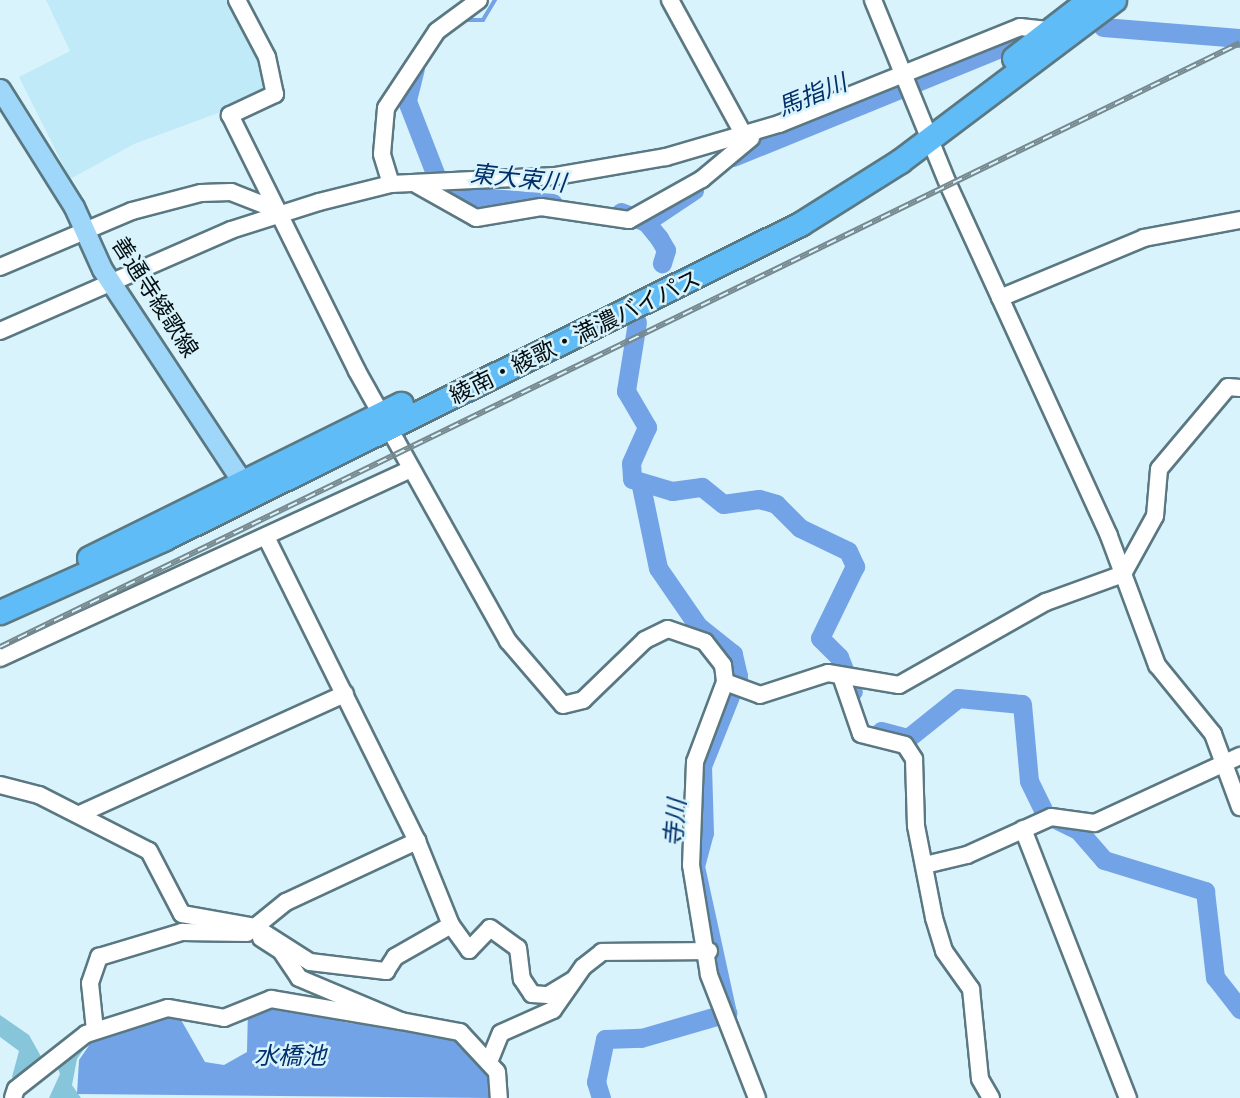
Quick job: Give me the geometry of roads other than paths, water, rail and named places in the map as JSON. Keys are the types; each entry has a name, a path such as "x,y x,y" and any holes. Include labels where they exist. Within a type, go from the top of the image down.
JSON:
{"highway":[{"name":"綾南・綾歌・満濃バイパス","path":"927,132 1089,0"},
{"name":"綾南・綾歌・満濃バイパス","path":"0,596 65,570 740,257 927,132 1114,0"},
{"name":"綾南・綾歌・満濃バイパス","path":"0,612 246,487"}],"main road":[{"name":"善通寺綾歌線","path":"0,89 113,282 246,487"}],"street":[{"path":"237,0 267,57 275,94 230,115 410,469 508,641 557,703 583,700 645,640 668,629 705,642 723,665 732,685 760,695 828,673 899,685 1046,603 1124,574 1155,516 1159,470 1228,387 1240,388"},
{"path":"391,184 382,154 386,108 436,31 479,0"},
{"path":"670,0 744,135"},
{"path":"873,0 927,132 1124,574 1157,665 1233,760 1240,807"},
{"path":"0,331 277,212 391,184 595,171 764,129 906,79 1020,27 1050,30"},
{"path":"422,182 476,218 541,207 637,218 702,179 764,129"},
{"path":"0,267 84,229 218,190 277,212"},
{"path":"1000,298 1144,237 1240,220"},
{"path":"0,658 267,539 410,469"},
{"path":"267,539 417,841 451,925 469,950 490,928 518,948 522,979 532,994 548,995 567,978 574,980"},
{"path":"847,678 861,734 905,745 915,759 925,865 944,951 971,989 981,1079 992,1098"},
{"path":"732,685 693,776 697,827 691,865 722,1014 757,1098"},
{"path":"80,814 345,694"},
{"path":"925,865 967,855 1049,818 1095,823 1233,760"},
{"path":"0,785 80,814 149,851 182,914 254,930 310,962 386,971 395,957 451,925"},
{"path":"1023,829 1128,1098"},
{"path":"254,930 286,902 417,841"},
{"path":"95,1031 90,982 100,957 182,932 254,930 281,951 299,978 401,1021"},
{"path":"489,1062 501,1033 553,1010 590,960 611,950 709,951"},
{"path":"13,1098 35,1073 95,1031 167,1008 224,1018 271,999 450,1027 489,1062 500,1080 499,1098"}],"water":[{"name":"水橋池","path":"272,1006 349,1023 435,1030 461,1041 487,1070 491,1098 77,1094 79,1060 97,1034 176,1011 205,1062 224,1065 247,1052 248,1008"}],"waterway":[{"path":"462,20 483,20 495,0"},
{"name":"馬指川","path":"1103,27 1240,38"},
{"name":"馬指川","path":"733,157 1013,43"},
{"name":"東大束川","path":"415,68 407,101 443,194 553,203"},
{"name":"馬指川","path":"646,222 694,190"},
{"name":"東大束川","path":"621,212 646,222 659,238 666,250 662,263"},
{"name":"東大束川","path":"637,322 626,391 647,427 631,463 632,479 672,491 702,487 723,504 759,499 776,504 800,528 848,551 855,566 820,638 839,657 853,691"},
{"name":"寺川","path":"601,1098 596,1082 605,1039 641,1038 727,1013 695,866 704,833 702,766 738,676 733,654 698,626 658,568 641,486"},
{"name":"東大束川","path":"881,731 908,738 958,698 1022,704 1029,781 1045,814 1078,830 1104,860 1205,891 1215,977 1240,1009"}],"railway":[{"path":"0,647 1240,43"}]}
